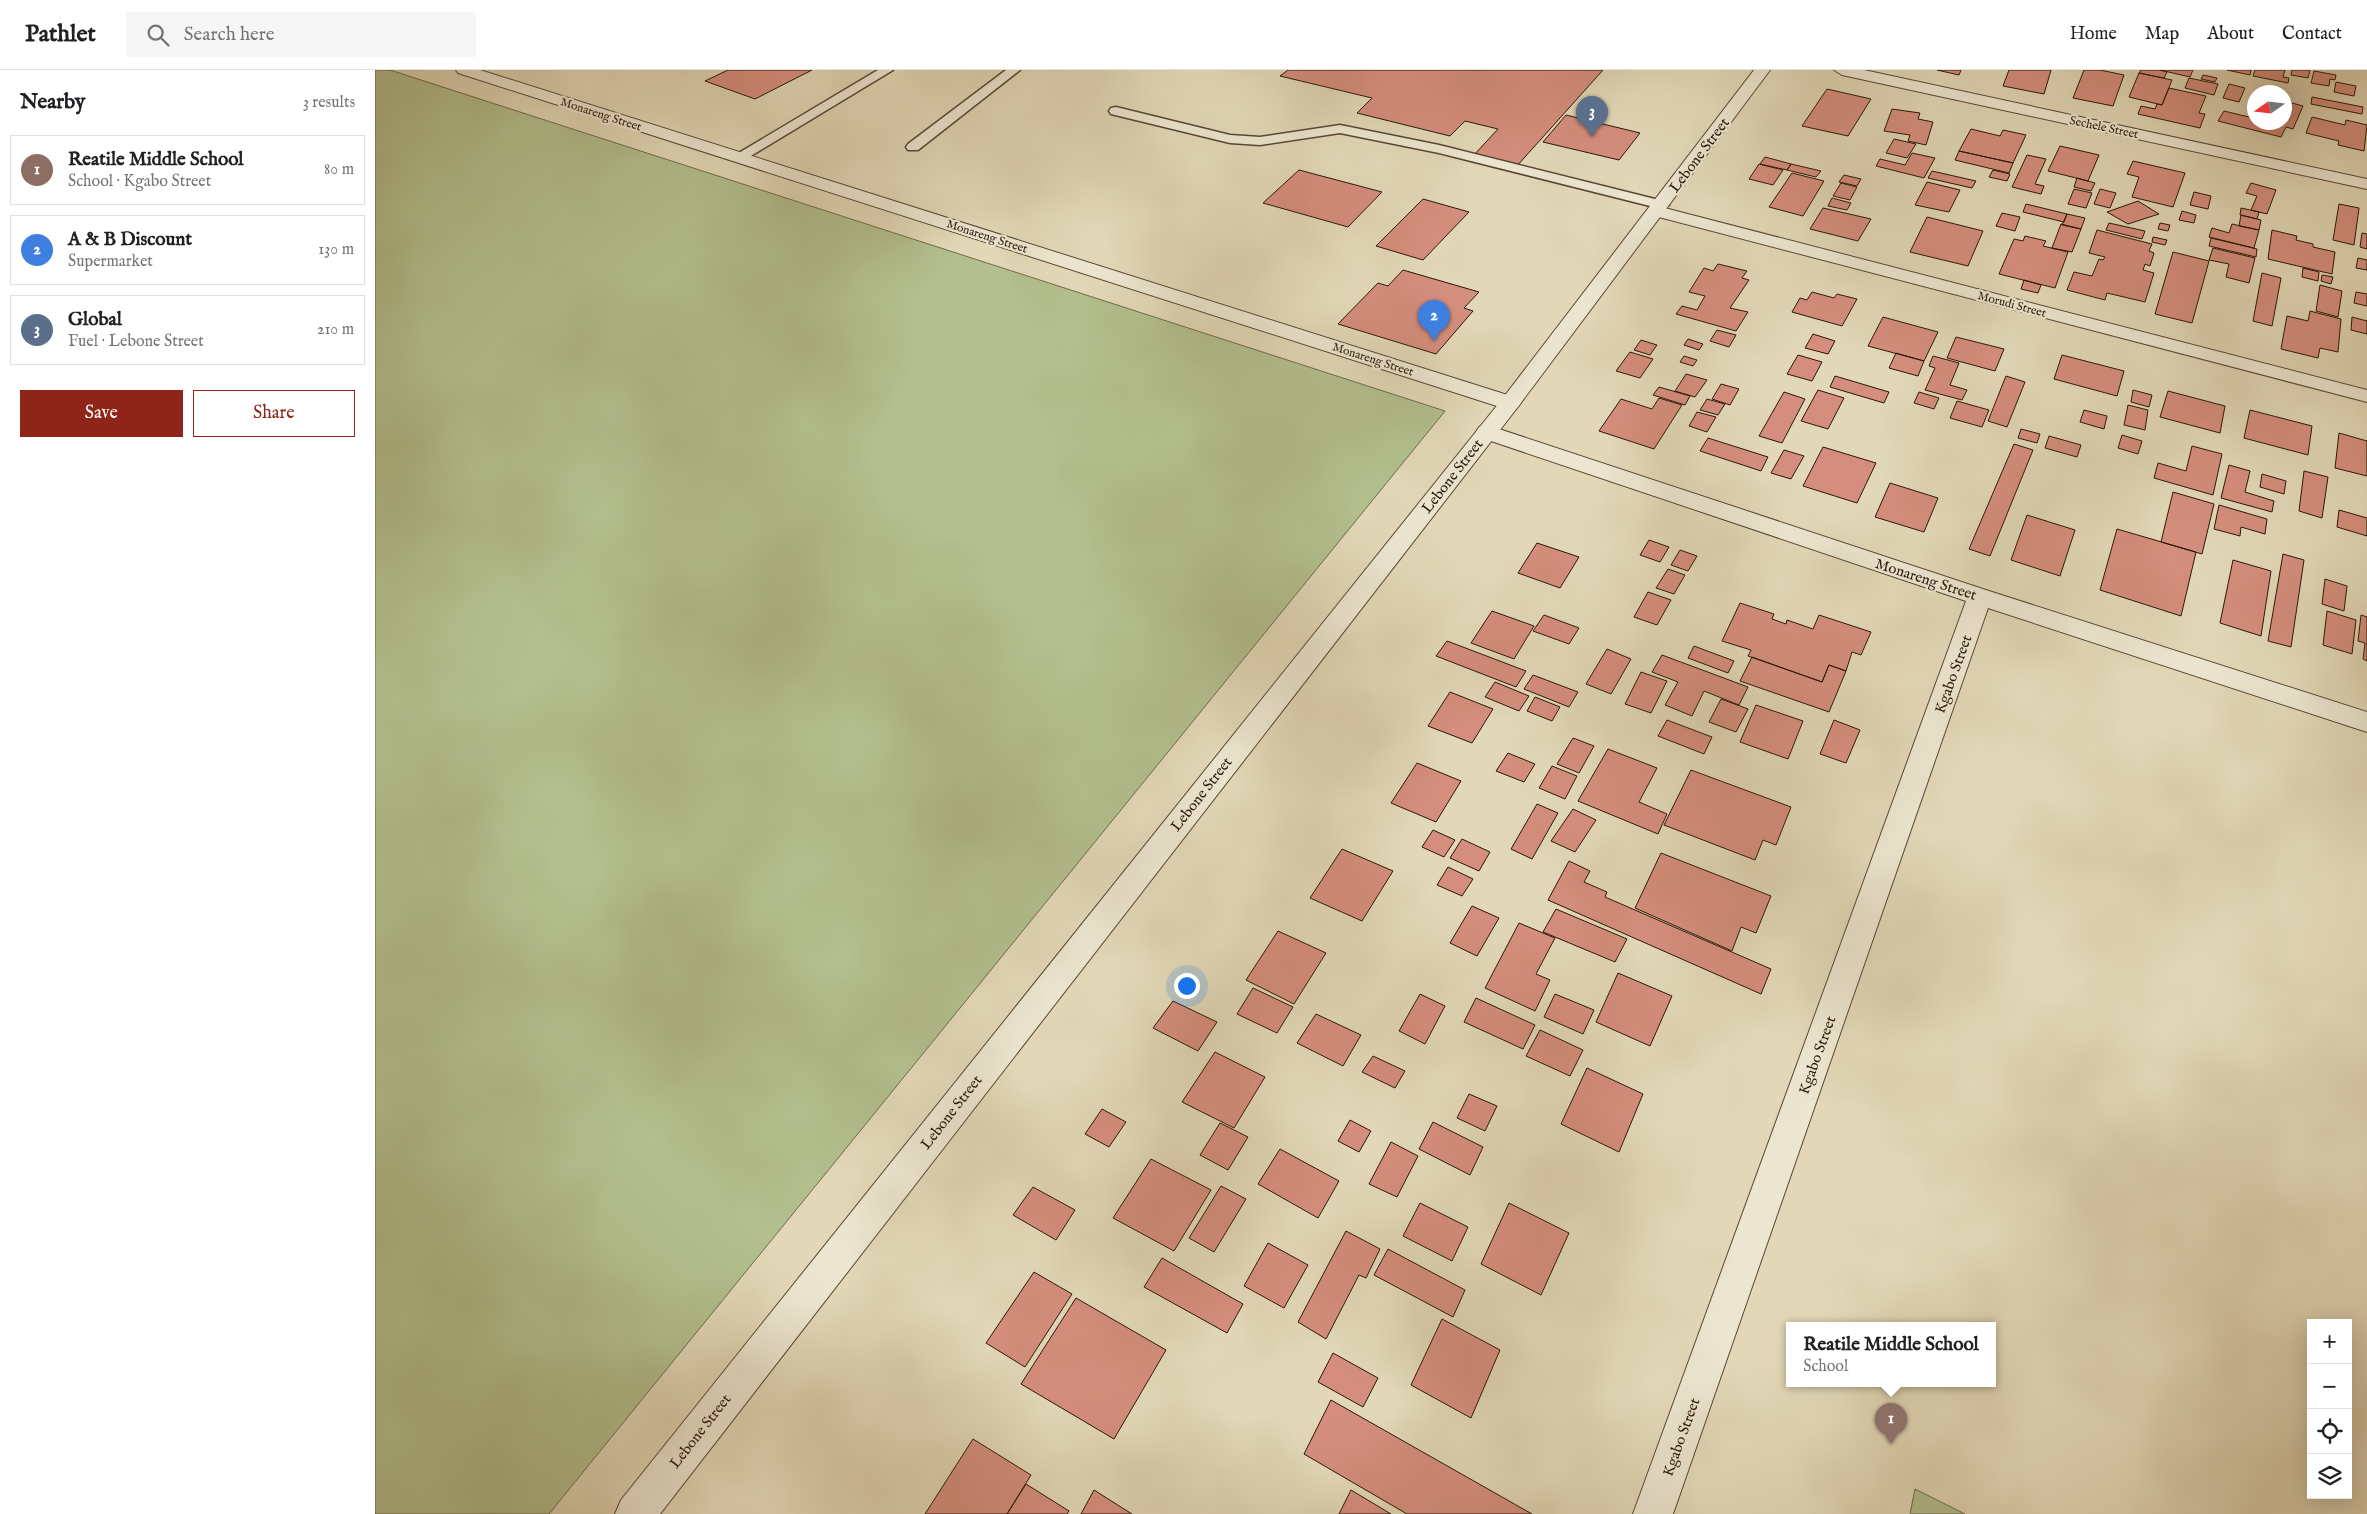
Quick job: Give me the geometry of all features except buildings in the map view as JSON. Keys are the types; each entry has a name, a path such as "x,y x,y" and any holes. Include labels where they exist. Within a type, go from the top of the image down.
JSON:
{"street":[{"name":"Monareng Street","path":"464,70 1510,402"},
{"name":"Lebone Street","path":"635,1514 1487,432 1660,208 1762,70"},
{"name":"Sechele Street","path":"1842,70 2367,184"},
{"name":"Morudi Street","path":"1660,208 2367,396"},
{"name":"Monareng Street","path":"1487,432 1980,597 2367,722"},
{"name":"Kgabo Street","path":"1653,1514 1980,597"}],"lane":[{"path":"739,158 887,70"},
{"path":"913,147 1014,70"},
{"path":"1116,111 1230,139 1260,141 1317,131 1349,131 1439,150 1660,208"}],"green space":[{"path":"375,70 390,70 1445,411 549,1514 375,1514"},
{"path":"1915,1489 1965,1514 1910,1514"}],"place":[{"name":"Global","path":"1592,137"},
{"name":"A & B Discount","path":"1434,341"},
{"name":"Reatile Middle School","path":"1891,1444"}]}
